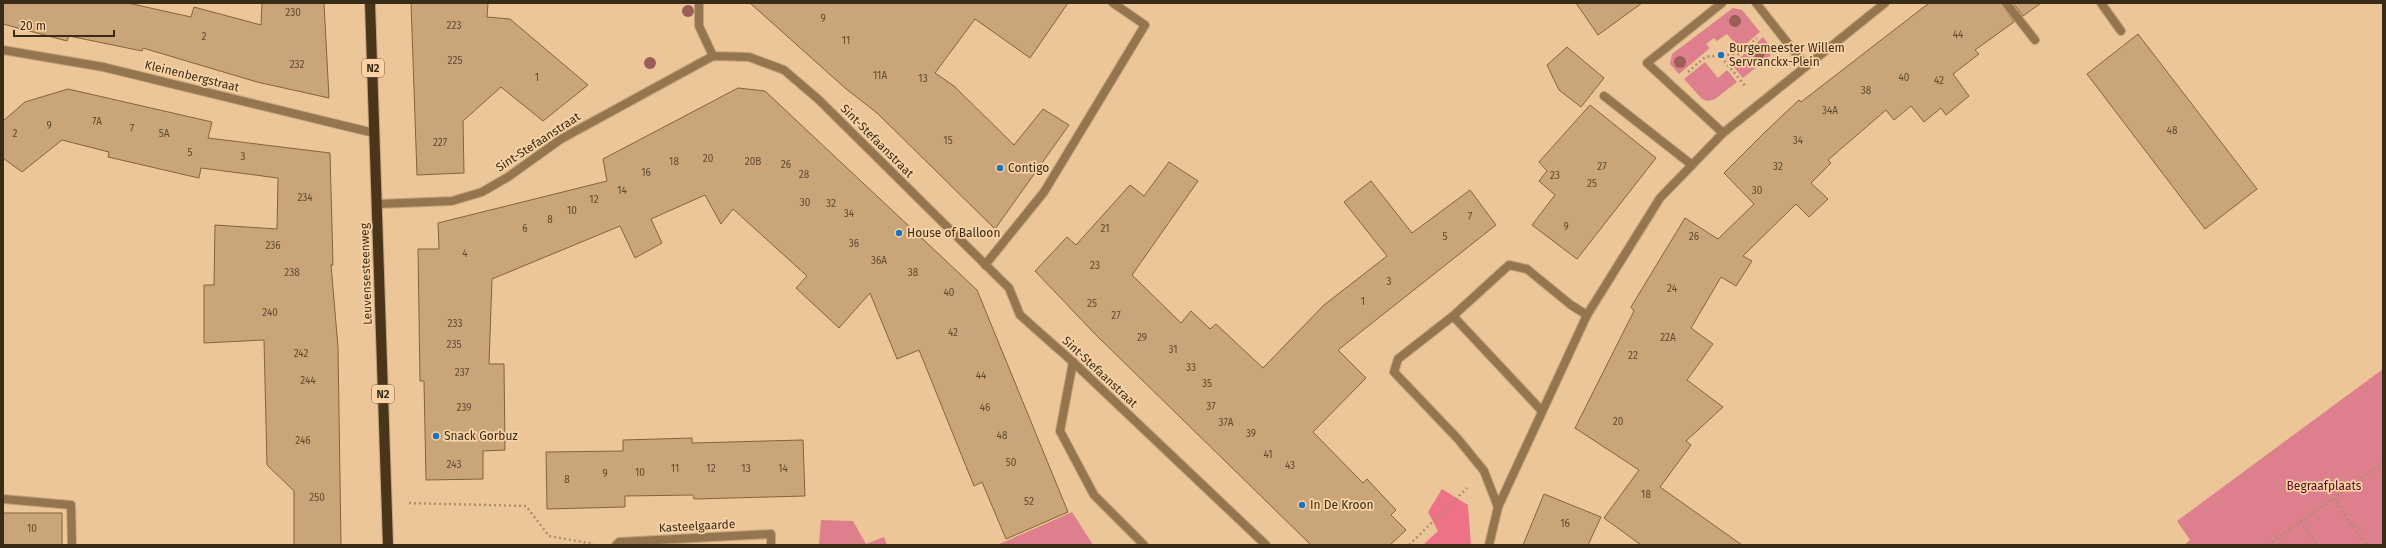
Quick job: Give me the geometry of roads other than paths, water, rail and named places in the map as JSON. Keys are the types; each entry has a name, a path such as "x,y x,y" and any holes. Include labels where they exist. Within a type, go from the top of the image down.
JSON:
{"main road":[{"name":"Leuvensesteenweg","path":"370,3 378,204 388,545"}],"street":[{"path":"700,3 699,26 713,56"},
{"path":"985,265 1044,192 1145,25 1113,3"},
{"path":"1722,3 1647,63 1723,133"},
{"path":"1756,3 1805,66"},
{"path":"1489,545 1498,507 1587,315 1660,198 1723,133 1885,3"},
{"path":"2006,3 2035,40"},
{"path":"2101,3 2121,31"},
{"name":"Kleinenbergstraat","path":"3,50 103,67 374,133"},
{"name":"Sint-Stefaanstraat","path":"378,204 452,200 482,192 508,177 561,139 713,56 749,57 784,70 818,98 1009,288 1020,315 1073,362 1266,545"},
{"path":"1604,96 1692,165"},
{"path":"1498,507 1484,471 1458,439 1394,372 1398,360 1453,316 1509,265 1527,269 1571,305 1587,315"},
{"path":"1453,316 1542,411"},
{"path":"1073,362 1060,431 1094,495 1144,545"},
{"path":"3,499 70,504 72,545"},
{"name":"Kasteelgaarde","path":"616,545 619,542 771,534 771,545"}],"place":[{"name":"Burgemeester Willem Servranckx-Plein","path":"1721,55"},
{"name":"Contigo","path":"1000,168"},
{"name":"House of Balloon","path":"899,233"},
{"name":"Snack Gorbuz","path":"436,436"},
{"name":"In De Kroon","path":"1302,505"}],"park label":[{"name":"Begraafplaats","path":"2324,486"}]}
